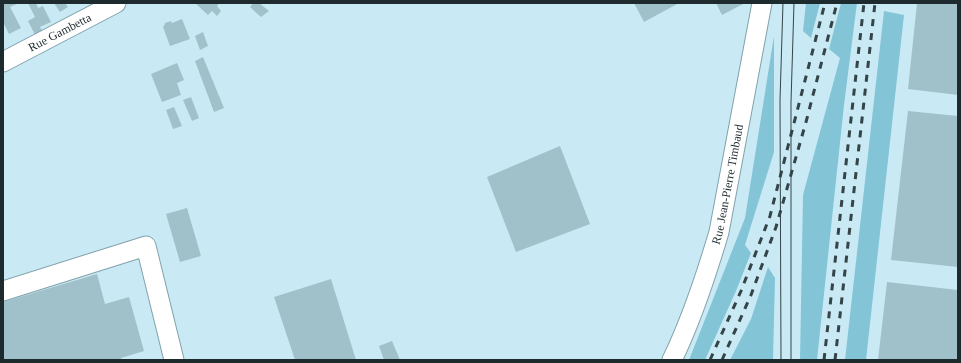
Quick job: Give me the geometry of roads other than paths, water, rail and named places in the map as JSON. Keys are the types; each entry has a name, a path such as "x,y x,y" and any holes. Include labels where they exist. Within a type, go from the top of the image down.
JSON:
{"street":[{"name":"Rue Gambetta","path":"3,62 116,3"},
{"name":"Rue Jean-Pierre Timbaud","path":"672,360 696,305 719,232 762,3"},
{"path":"3,291 146,246 174,360"}],"tram line":[{"path":"781,360 780,100 783,3"},
{"path":"791,360 791,102 794,3"}],"railway":[{"path":"710,360 741,291 770,216 825,3"},
{"path":"722,360 751,295 776,227 806,122 837,3"},
{"path":"824,360 864,3"},
{"path":"835,360 875,3"}]}
